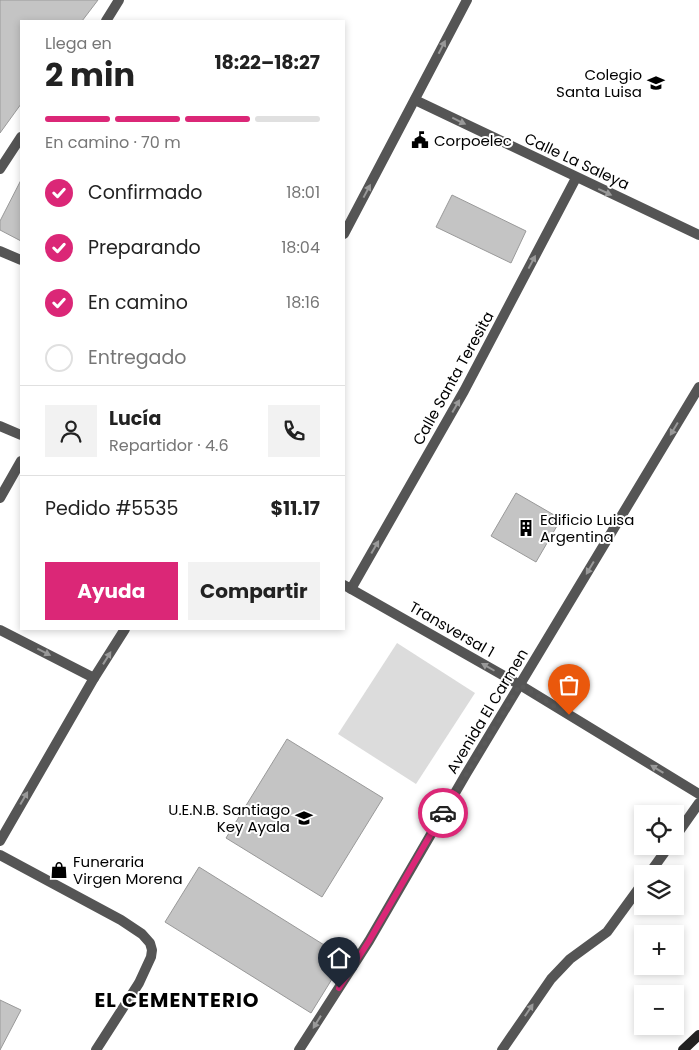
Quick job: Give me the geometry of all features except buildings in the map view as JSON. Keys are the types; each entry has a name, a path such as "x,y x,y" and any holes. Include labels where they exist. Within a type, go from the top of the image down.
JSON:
{"street":[{"path":"107,20 119,0"},
{"path":"345,232 467,0"},
{"name":"Calle La Saleya","path":"415,100 699,235"},
{"path":"0,170 20,139"},
{"name":"Calle Santa Teresita","path":"347,587 464,391 576,178"},
{"path":"0,251 20,260"},
{"name":"Avenida El Carmen","path":"299,1050 369,941 466,774 699,387"},
{"path":"0,426 20,435"},
{"path":"0,498 20,463"},
{"name":"Transversal 1","path":"347,587 520,685 699,794"},
{"path":"0,630 94,678"},
{"path":"0,841 94,678 124,630"},
{"path":"684,825 699,803"},
{"path":"0,855 121,920 142,934 150,943 151,957 139,983 96,1050"},
{"path":"502,1050 550,979 570,959 607,932 634,895"},
{"path":"683,1050 699,1035"}],"shaded area":[{"path":"397,643 475,693 416,784 338,734"}],"way so far":[{"path":"443,813 520,685 569,715"}],"place":[{"name":"Colegio Santa Luisa","path":"656,83"},
{"name":"Corpoelec","path":"420,140"},
{"name":"Edificio Luisa Argentina","path":"526,528"},
{"name":"U.E.N.B. Santiago Key Ayala","path":"304,818"},
{"name":"Funeraria Virgen Morena","path":"59,870"}],"district":[{"name":"EL CEMENTERIO","path":"177,1000"}],"route":[{"path":"339,988 369,941 443,813"}]}
